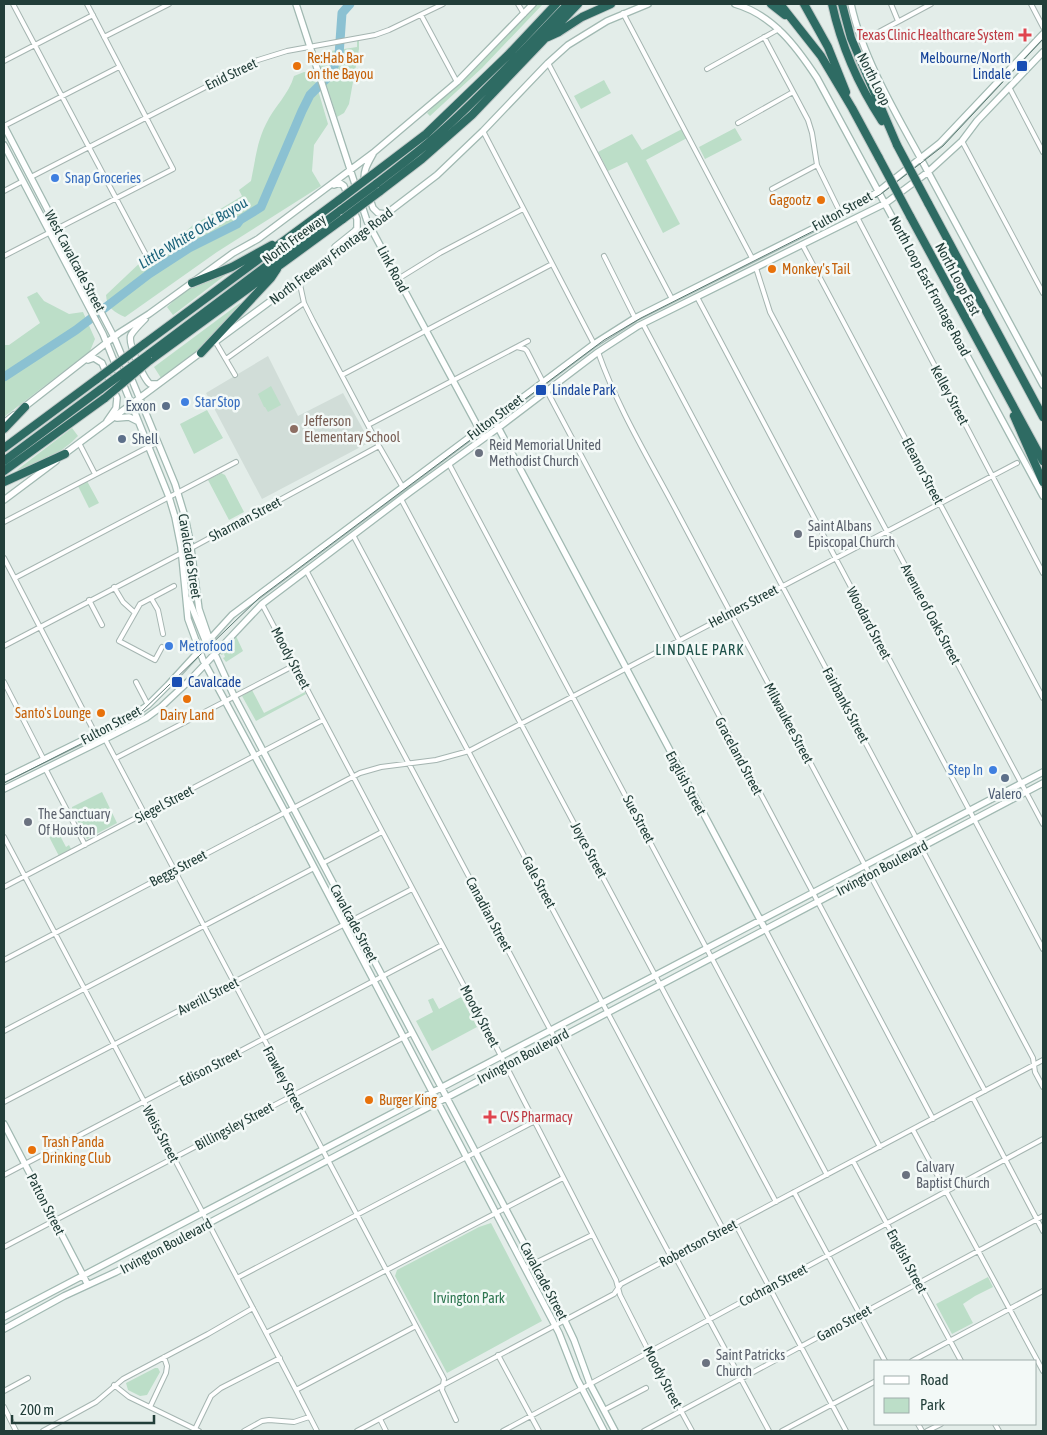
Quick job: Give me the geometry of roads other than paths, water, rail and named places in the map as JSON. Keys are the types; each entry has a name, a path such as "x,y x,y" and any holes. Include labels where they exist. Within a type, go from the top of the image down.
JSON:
{"highway":[{"path":"527,34 549,4"},
{"name":"North Freeway","path":"4,448 426,134 508,55 556,4"},
{"name":"North Freeway","path":"4,461 101,389 149,358 343,219 445,128 499,76 568,4"},
{"name":"North Freeway","path":"4,471 105,398 149,358 341,210 422,159 472,115 578,4"},
{"path":"544,39 588,14 611,4"},
{"path":"771,4 798,27"},
{"path":"780,4 821,56 852,108"},
{"path":"804,4 828,47 852,108"},
{"name":"North Loop","path":"832,4 855,72 871,104 892,135"},
{"path":"842,4 851,38 892,135"},
{"name":"North Loop East","path":"852,108 1043,461"},
{"name":"North Loop East","path":"892,135 1043,417"},
{"path":"192,283 232,267 302,228"},
{"path":"201,352 271,278 280,264"},
{"path":"996,375 1043,482"},
{"path":"1021,376 1043,412"},
{"path":"4,429 25,407"},
{"path":"4,482 65,454"}],"main road":[{"name":"Link Road","path":"296,4 367,221 484,438"},
{"path":"4,423 114,337 149,314 232,253 258,238 373,153 457,82 533,4"},
{"name":"North Freeway Frontage Road","path":"4,500 201,352 217,344 335,252 437,176 483,132 548,63 580,37 623,13 648,4"},
{"path":"735,4 760,15 780,29"},
{"path":"851,4 862,41 877,75 1043,385"},
{"name":"North Loop East Frontage Road","path":"780,29 817,78 1043,496"},
{"name":"Fulton Street","path":"4,779 134,715 148,705 238,610 594,344 635,318 841,214 879,191 921,159 954,129 1043,34"},
{"name":"Fulton Street","path":"4,789 106,739 146,718 162,707 262,604 598,352 643,324 886,203 928,172 962,141 977,121 1043,52"},
{"name":"West Cavalcade Street","path":"4,126 114,337 140,399"},
{"name":"West Cavalcade Street","path":"4,145 99,324 131,406"},
{"path":"373,153 363,177 373,208 378,213 388,213"},
{"path":"329,186 340,183 344,186 357,222 355,231 335,247 335,252"},
{"path":"76,282 84,278"},
{"path":"149,314 132,333 130,341 146,380 153,384 162,382"},
{"path":"82,362 94,358 101,361 117,398 116,408 106,423"},
{"name":"Cavalcade Street","path":"140,399 178,493 185,517 199,609 211,652 214,653 234,696 535,1263 574,1340 590,1384 616,1431"},
{"name":"Cavalcade Street","path":"131,406 169,497 175,518 181,552 188,619 199,651 555,1324 582,1389 604,1431"},
{"path":"112,418 124,416 137,421"},
{"name":"English Street","path":"492,419 765,930"},
{"path":"185,586 192,612 207,642"},
{"name":"Irvington Boulevard","path":"4,1317 1043,772"},
{"name":"Irvington Boulevard","path":"4,1329 208,1224 555,1039 1043,783"},
{"path":"384,1118 389,1128"},
{"name":"Patton Street","path":"4,1124 88,1285"},
{"path":"262,1182 267,1192"},
{"path":"148,1242 153,1252"},
{"path":"43,1296 47,1306"}],"street":[{"path":"13,4 144,253"},
{"path":"4,256 173,169 87,4"},
{"path":"104,37 169,4"},
{"name":"Enid Street","path":"31,177 258,60 287,51 352,40 389,30 444,4"},
{"path":"518,4 524,14"},
{"path":"891,4 898,21"},
{"path":"862,41 931,4"},
{"path":"1030,4 1043,27"},
{"path":"623,13 752,258"},
{"path":"4,61 93,15"},
{"path":"421,15 457,82"},
{"path":"707,69 780,29"},
{"path":"764,37 810,126 817,165 841,214"},
{"path":"548,63 672,299"},
{"path":"4,126 119,67"},
{"path":"1009,87 1043,152"},
{"path":"738,123 793,92"},
{"path":"483,132 594,344"},
{"path":"962,141 1043,293"},
{"path":"772,189 817,165"},
{"path":"4,191 23,181"},
{"path":"398,279 523,208"},
{"name":"Kelley Street","path":"857,217 1043,573"},
{"name":"Eleanor Street","path":"802,244 1043,698"},
{"path":"604,256 635,318"},
{"path":"342,375 552,264"},
{"name":"Avenue of Oaks Street","path":"756,268 770,312 1043,824"},
{"path":"299,280 304,303 402,486"},
{"name":"Woodard Street","path":"697,297 1043,949"},
{"path":"226,359 304,303"},
{"name":"Fairbanks Street","path":"643,324 1034,1058 1035,1072 1043,1087"},
{"path":"368,425 528,341"},
{"path":"217,344 235,376"},
{"path":"516,347 527,351 544,382"},
{"name":"Milwaukee Street","path":"598,352 614,396 985,1091"},
{"name":"Graceland Street","path":"547,391 933,1119"},
{"path":"4,522 158,442"},
{"path":"79,443 96,474"},
{"name":"Sharman Street","path":"4,646 191,548 379,446"},
{"path":"14,578 236,462"},
{"name":"Helmers Street","path":"353,776 368,770 408,762 436,760 468,751 1017,463"},
{"name":"Sue Street","path":"449,464 827,1175"},
{"name":"Joyce Street","path":"401,499 776,1202"},
{"name":"Gale Street","path":"353,535 724,1229"},
{"path":"4,558 96,734"},
{"name":"Canadian Street","path":"306,570 672,1257 677,1260 769,1431"},
{"path":"162,647 155,660 119,641 140,604 174,586"},
{"path":"114,587 122,602 134,612"},
{"path":"151,598 158,610 162,634"},
{"path":"89,600 102,625"},
{"name":"Moody Street","path":"262,604 501,1056 533,1122 616,1280 618,1289 649,1352 692,1431"},
{"path":"116,758 294,665"},
{"path":"4,682 44,760"},
{"path":"136,682 148,705"},
{"name":"Siegel Street","path":"4,887 323,720"},
{"name":"Frawley Street","path":"106,739 444,1379 442,1390 456,1420"},
{"path":"45,768 85,845"},
{"name":"Beggs Street","path":"4,960 353,776"},
{"path":"323,863 382,832"},
{"name":"Weiss Street","path":"4,837 280,1358 316,1431"},
{"path":"4,1031 314,868"},
{"name":"Averill Street","path":"4,1102 412,889"},
{"name":"English Street","path":"765,930 880,1147"},
{"name":"Edison Street","path":"4,1175 442,945"},
{"name":"Billingsley Street","path":"4,1247 412,1033"},
{"name":"Robertson Street","path":"357,1431 614,1294 621,1284 1043,1060"},
{"path":"973,1098 1043,1231"},
{"path":"237,1278 533,1122"},
{"path":"913,1130 1043,1370"},
{"name":"Cochran Street","path":"502,1431 1043,1139"},
{"name":"English Street","path":"853,1161 960,1360"},
{"path":"266,1334 386,1269 563,1178"},
{"path":"794,1192 884,1360"},
{"name":"Gano Street","path":"644,1431 1043,1216"},
{"path":"735,1223 846,1431"},
{"path":"525,1268 592,1234"},
{"path":"914,1360 1043,1291"},
{"path":"43,1431 96,1402 123,1379 253,1308"},
{"path":"296,1390 416,1326"},
{"path":"498,1355 539,1431"},
{"path":"150,1407 166,1373 167,1366 164,1357"},
{"path":"114,1385 129,1397 197,1430 212,1396 221,1388 280,1358"},
{"path":"4,1391 28,1378"},
{"path":"782,1431 874,1382"},
{"path":"604,1410 646,1388"},
{"path":"4,1407 16,1431"},
{"path":"244,1431 262,1421 294,1422 309,1417"},
{"path":"380,1419 386,1431"},
{"path":"927,1431 939,1425"}],"waterway":[{"name":"Little White Oak Bayou","path":"4,377 76,330 149,274 189,248 237,224 240,220 261,207 310,95 328,77 339,55 342,13 350,4"}],"tram line":[{"path":"4,783 138,715 259,598 604,340 641,318 853,211 881,194 943,146 1043,39"}],"place":[{"name":"Texas Clinic Healthcare System","path":"1025,35"},
{"name":"Re:Hab Bar on the Bayou","path":"297,66"},
{"name":"Melbourne/North Lindale","path":"1022,66"},
{"name":"Snap Groceries","path":"55,178"},
{"name":"Gagootz","path":"821,200"},
{"name":"Monkey's Tail","path":"772,269"},
{"name":"Lindale Park","path":"541,390"},
{"name":"Star Stop","path":"185,402"},
{"name":"Exxon","path":"166,406"},
{"name":"Jefferson Elementary School","path":"294,429"},
{"name":"Shell","path":"122,439"},
{"name":"Reid Memorial United Methodist Church","path":"479,453"},
{"name":"Saint Albans Episcopal Church","path":"798,534"},
{"name":"Metrofood","path":"169,646"},
{"name":"Cavalcade","path":"177,682"},
{"name":"Dairy Land","path":"187,699"},
{"name":"Santo's Lounge","path":"101,713"},
{"name":"Step In","path":"993,770"},
{"name":"Valero","path":"1005,778"},
{"name":"The Sanctuary Of Houston","path":"28,822"},
{"name":"Burger King","path":"369,1100"},
{"name":"CVS Pharmacy","path":"490,1117"},
{"name":"Trash Panda Drinking Club","path":"32,1150"},
{"name":"Calvary Baptist Church","path":"906,1175"},
{"name":"Saint Patricks Church","path":"706,1363"}],"district":[{"name":"LINDALE PARK","path":"700,650"}],"park label":[{"name":"Irvington Park","path":"469,1298"}]}
